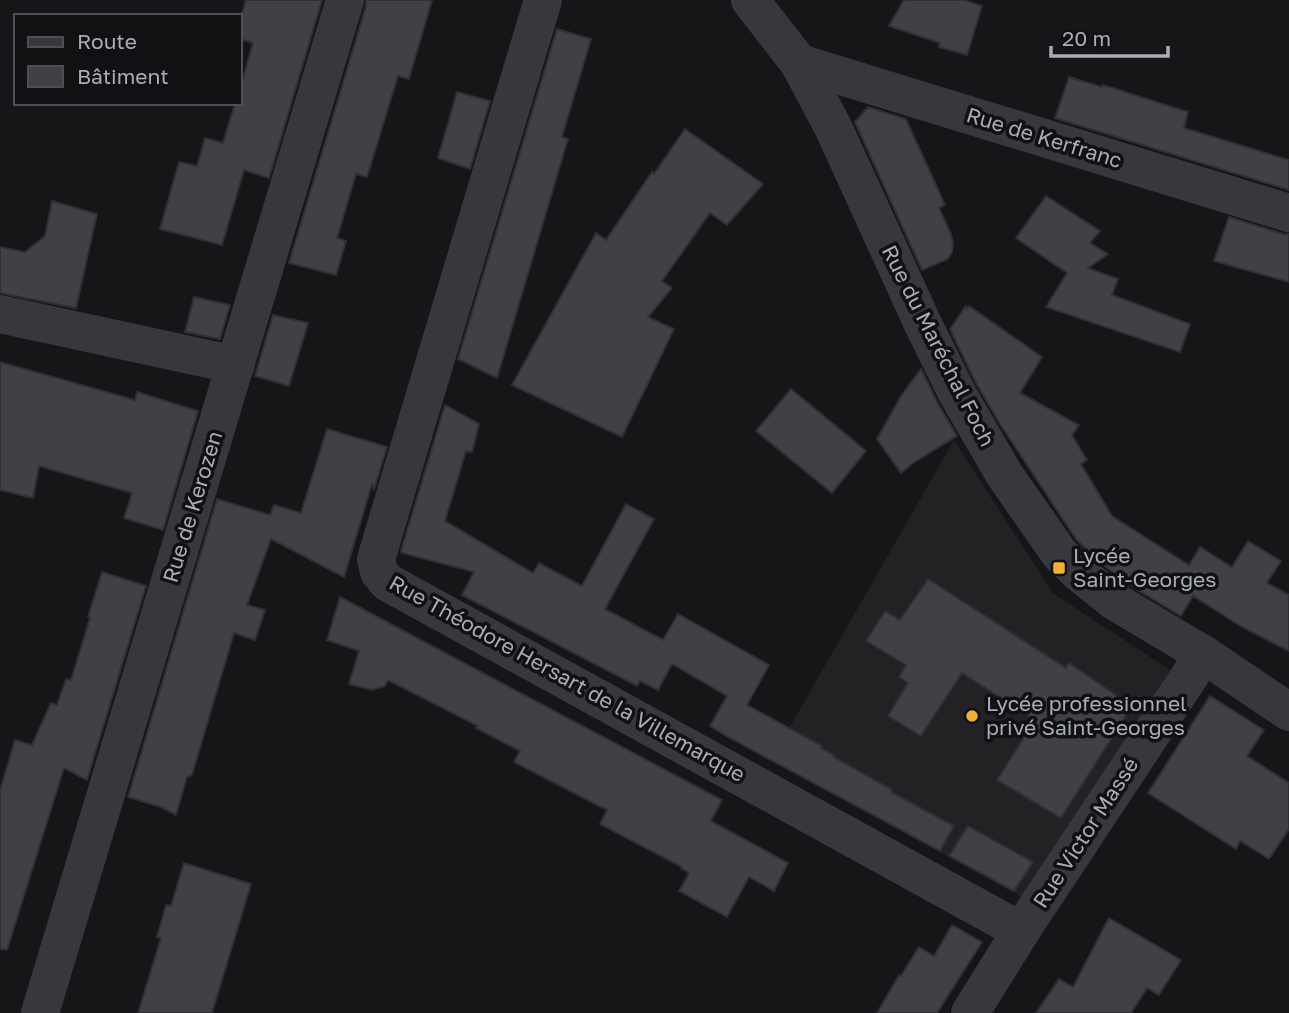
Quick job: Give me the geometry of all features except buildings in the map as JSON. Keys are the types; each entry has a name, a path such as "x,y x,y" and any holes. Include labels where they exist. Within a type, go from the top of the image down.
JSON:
{"street":[{"name":"Rue de Kerozen","path":"40,1013 345,0"},
{"name":"Rue Théodore Hersart de la Villemarque","path":"542,0 376,559 379,572 387,582 1021,931"},
{"name":"Rue du Maréchal Foch","path":"750,0 799,63 833,127 951,382 1012,485 1059,553 1114,601 1203,654 1289,712"},
{"name":"Rue de Kerfranc","path":"799,63 1289,213"},
{"path":"0,314 236,365"},
{"name":"Rue Victor Massé","path":"970,1013 1203,654"}],"shaded area":[{"name":"Lycée professionnel privé Saint-Georges","path":"954,440 1053,593 1173,672 1038,906 771,760"}],"place":[{"name":"Lycée Saint-Georges","path":"1059,568"},
{"name":"Lycée professionnel privé Saint-Georges","path":"972,716"}]}
